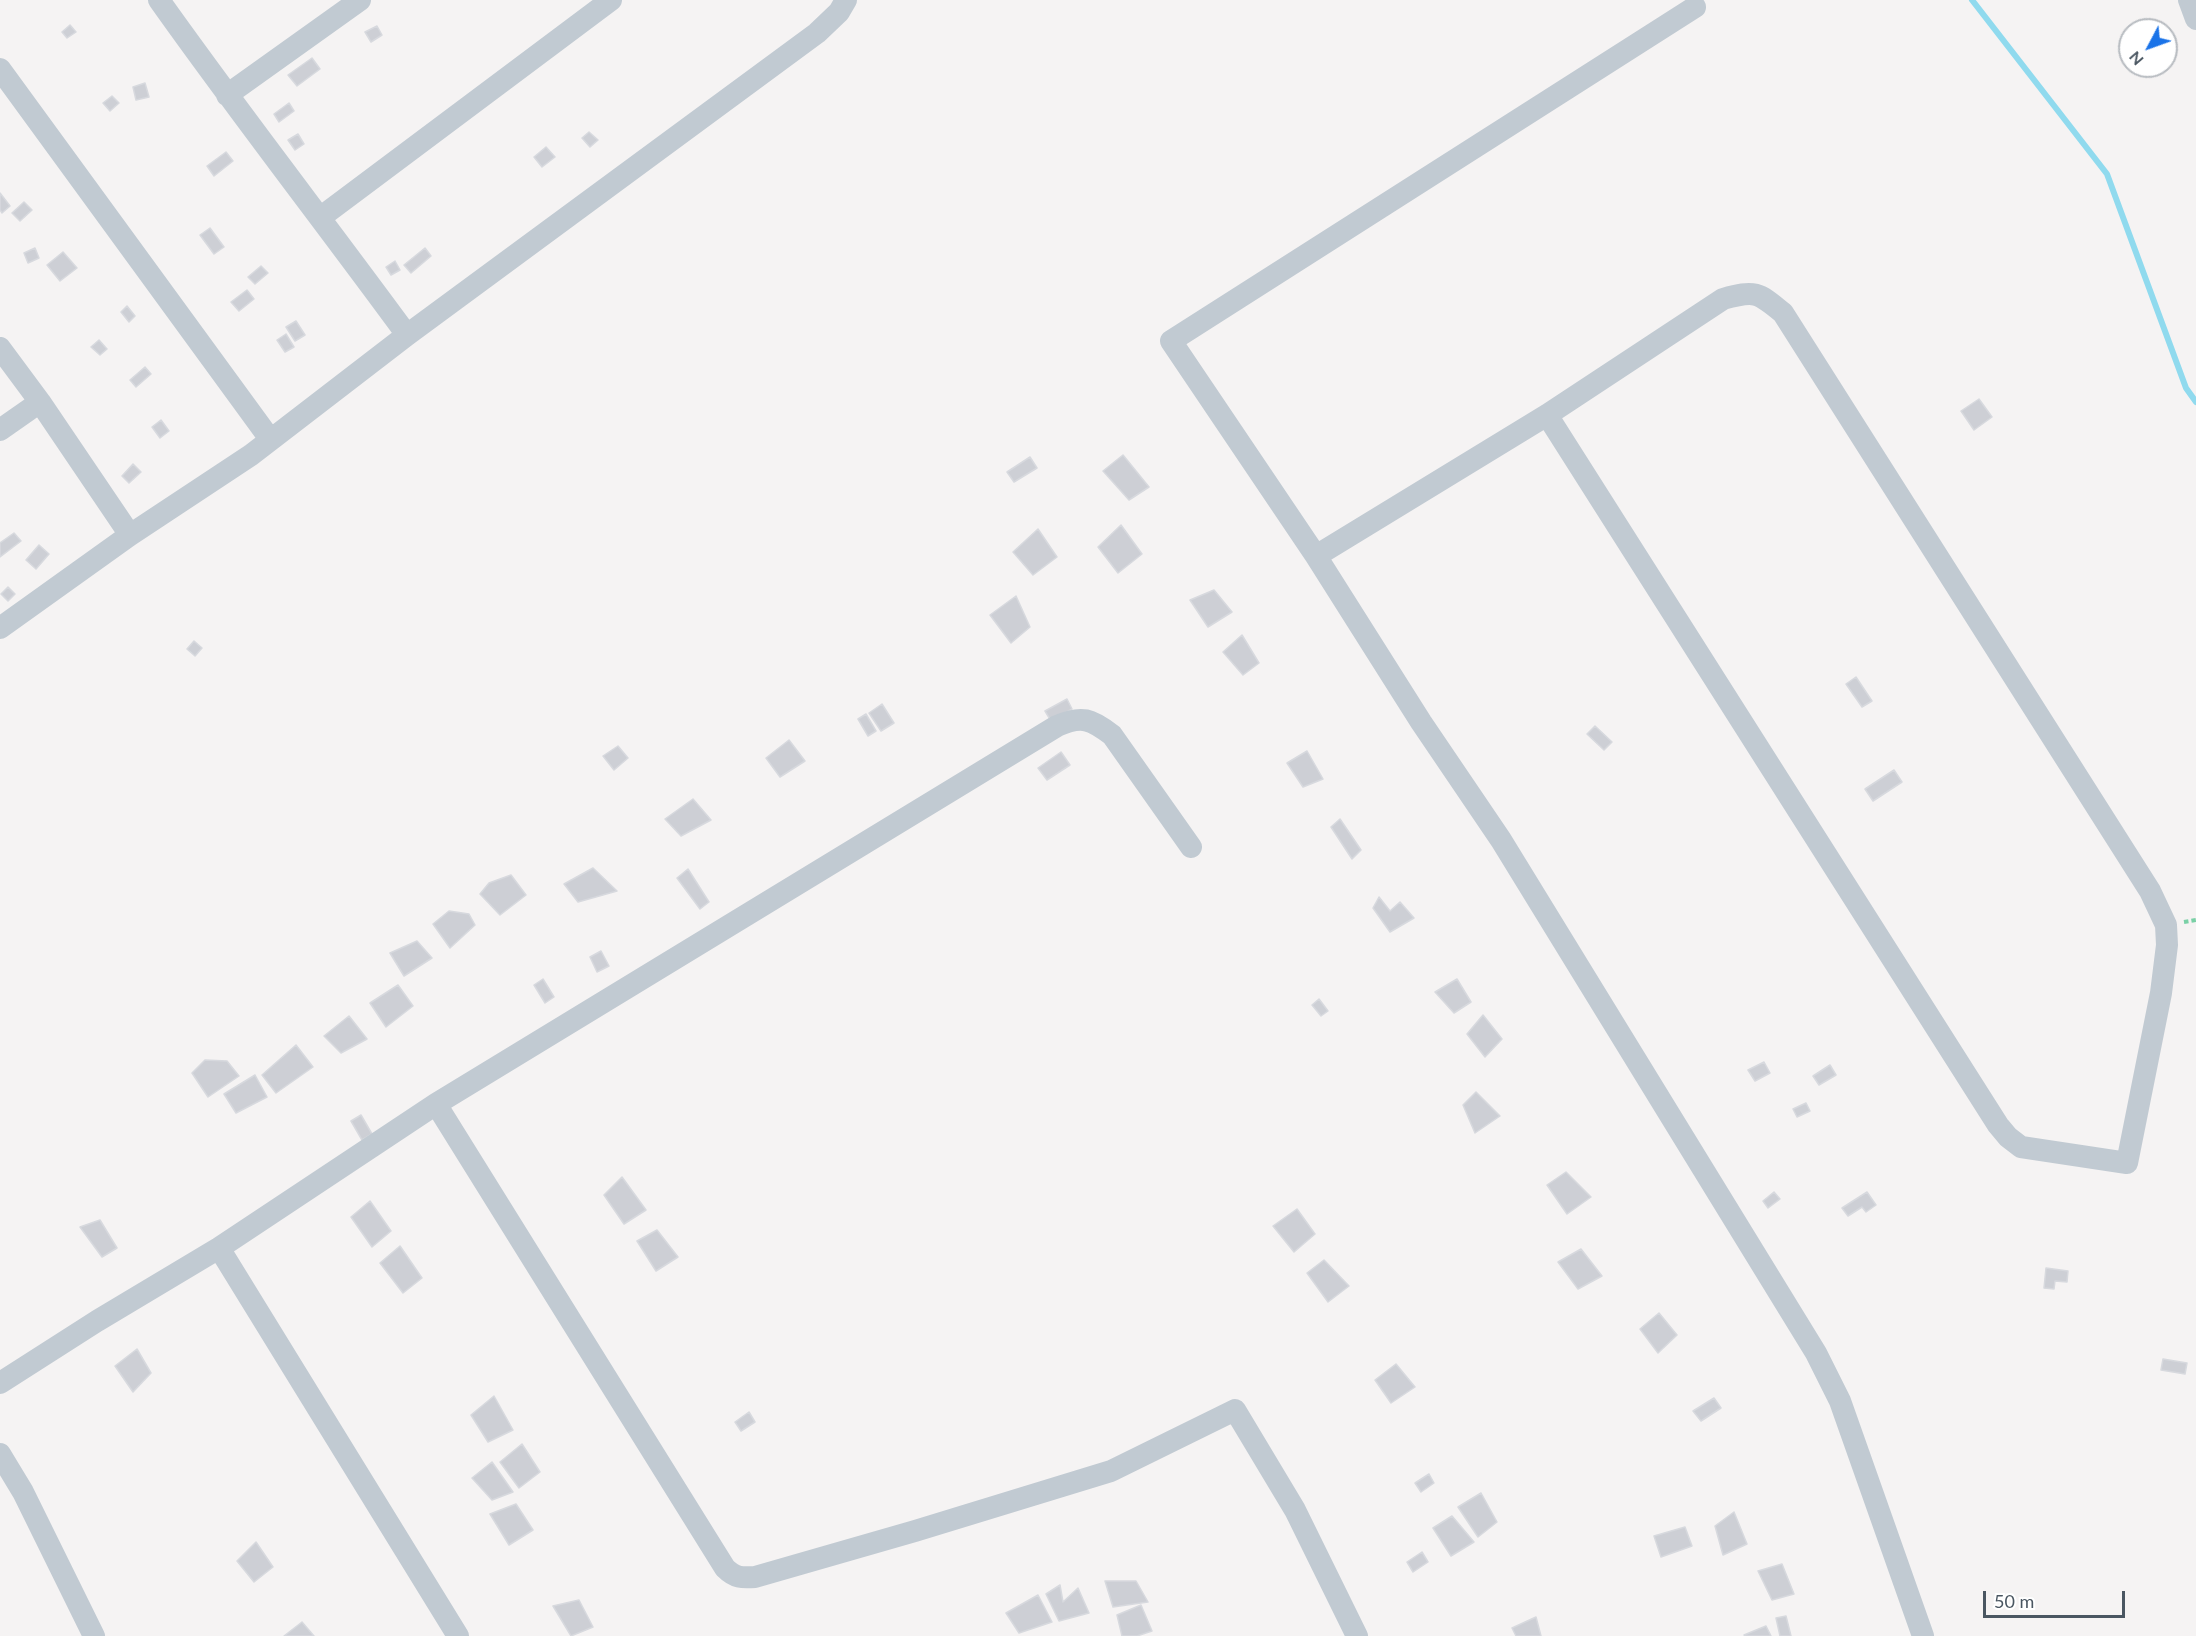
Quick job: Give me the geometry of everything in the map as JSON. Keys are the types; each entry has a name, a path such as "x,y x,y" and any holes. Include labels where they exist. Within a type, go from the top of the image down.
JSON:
{"street":[{"path":"159,0 227,95 321,217 407,335"},
{"path":"227,95 360,0"},
{"path":"321,217 610,0"},
{"path":"0,628 130,535 270,440 407,335 817,33 839,12 846,0"},
{"path":"2189,0 2196,19"},
{"path":"1695,7 1170,341 1316,556 1421,722 1501,840 1816,1353 1840,1401 1923,1636"},
{"path":"0,69 270,440"},
{"path":"1316,556 1547,415 1723,299 1746,292 1764,297 1783,313 2150,891 2166,925 2168,945 2161,993 2127,1163 2021,1147 1998,1125 1547,415"},
{"path":"0,348 40,402 130,535"},
{"path":"0,430 40,402"},
{"path":"0,1383 97,1321 219,1248 436,1104 1057,726 1073,719 1094,721 1112,735 1191,847"},
{"path":"436,1104 725,1568 732,1575 741,1578 755,1577 915,1531 1111,1470 1235,1410 1295,1510 1357,1636"},
{"path":"219,1248 458,1636"},
{"path":"0,1454 23,1492 94,1636"}],"building":[{"path":"70,25 76,32 67,38 62,32"},
{"path":"377,26 382,35 371,42 365,32"},
{"path":"312,58 320,69 297,86 288,75"},
{"path":"145,83 149,97 136,100 133,87"},
{"path":"112,96 119,103 110,111 103,103"},
{"path":"289,103 294,111 279,122 274,114"},
{"path":"589,132 598,140 590,147 582,138"},
{"path":"298,134 304,144 295,150 288,140"},
{"path":"546,147 555,157 542,167 534,157"},
{"path":"226,152 233,161 214,176 207,166"},
{"path":"0,193 10,206 2,213 0,210"},
{"path":"24,202 32,210 20,221 12,213"},
{"path":"210,228 224,247 214,254 200,235"},
{"path":"35,248 39,258 28,263 24,253"},
{"path":"425,248 431,256 411,273 404,265"},
{"path":"63,252 77,268 60,281 47,265"},
{"path":"395,261 400,270 391,275 386,267"},
{"path":"261,266 268,273 255,284 248,277"},
{"path":"247,290 254,299 239,311 231,302"},
{"path":"127,306 135,316 129,322 121,312"},
{"path":"296,321 305,335 295,341 286,327"},
{"path":"286,334 294,347 285,352 277,340"},
{"path":"99,340 107,349 100,355 91,347"},
{"path":"145,367 151,374 136,387 130,380"},
{"path":"1979,399 1992,417 1974,430 1961,411"},
{"path":"161,420 169,431 160,438 152,427"},
{"path":"1123,455 1149,487 1129,500 1103,471"},
{"path":"1030,457 1037,468 1014,482 1007,472"},
{"path":"133,464 141,472 129,483 122,476"},
{"path":"1121,525 1142,554 1118,573 1098,547"},
{"path":"1038,529 1057,557 1033,575 1013,552"},
{"path":"14,533 21,541 0,557 0,543"},
{"path":"39,545 49,554 36,569 26,560"},
{"path":"8,587 15,594 8,601 1,594"},
{"path":"1214,590 1232,612 1208,627 1190,600"},
{"path":"1016,596 1030,627 1011,643 990,615"},
{"path":"1242,635 1259,663 1243,675 1223,652"},
{"path":"194,641 202,648 195,656 187,649"},
{"path":"1856,677 1872,701 1862,707 1846,684"},
{"path":"1067,699 1072,709 1051,721 1045,711"},
{"path":"882,704 894,723 881,731 869,713"},
{"path":"866,714 876,731 868,736 858,719"},
{"path":"1595,726 1612,742 1604,750 1587,734"},
{"path":"789,740 805,761 780,777 766,758"},
{"path":"618,746 628,758 614,770 603,756"},
{"path":"1307,751 1323,779 1303,787 1287,763"},
{"path":"1061,752 1070,765 1047,780 1038,768"},
{"path":"1894,770 1902,782 1873,801 1865,789"},
{"path":"693,799 711,820 681,836 665,819"},
{"path":"1340,819 1361,850 1352,859 1331,827"},
{"path":"593,868 617,891 578,902 564,884"},
{"path":"688,869 709,902 700,909 677,878"},
{"path":"511,875 526,895 500,915 480,894 489,883"},
{"path":"1379,897 1390,911 1400,902 1414,918 1390,932 1373,908"},
{"path":"449,911 469,914 475,925 450,948 433,924"},
{"path":"417,941 432,958 404,976 390,953"},
{"path":"601,951 609,966 597,972 590,957"},
{"path":"543,979 554,997 545,1003 534,985"},
{"path":"1457,979 1471,1002 1454,1013 1435,992"},
{"path":"398,985 413,1006 386,1027 370,1003"},
{"path":"1319,999 1328,1011 1321,1016 1312,1005"},
{"path":"1483,1015 1502,1039 1485,1057 1467,1034"},
{"path":"349,1016 367,1039 341,1053 324,1036"},
{"path":"296,1045 313,1067 276,1093 262,1075"},
{"path":"205,1060 227,1061 239,1076 208,1097 192,1073"},
{"path":"1764,1062 1770,1073 1755,1081 1748,1070"},
{"path":"1830,1065 1836,1075 1819,1085 1813,1076"},
{"path":"255,1075 267,1097 236,1113 224,1094"},
{"path":"1476,1092 1500,1116 1475,1133 1463,1105"},
{"path":"1806,1103 1810,1111 1797,1117 1793,1109"},
{"path":"361,1115 372,1134 362,1140 351,1121"},
{"path":"1566,1172 1591,1197 1567,1214 1547,1185"},
{"path":"622,1177 646,1210 624,1224 604,1195"},
{"path":"1774,1192 1780,1199 1768,1208 1763,1201"},
{"path":"1867,1192 1876,1205 1866,1212 1862,1207 1848,1216 1842,1208"},
{"path":"370,1201 391,1231 372,1247 351,1217"},
{"path":"1297,1209 1315,1234 1294,1252 1273,1226"},
{"path":"100,1220 117,1248 102,1257 80,1227"},
{"path":"657,1230 678,1257 656,1271 637,1241"},
{"path":"400,1246 422,1278 403,1293 380,1263"},
{"path":"1581,1249 1602,1276 1578,1289 1558,1262"},
{"path":"1324,1260 1349,1286 1328,1302 1307,1273"},
{"path":"2046,1268 2068,1271 2067,1282 2055,1281 2054,1289 2044,1288"},
{"path":"1659,1313 1677,1335 1658,1353 1640,1329"},
{"path":"137,1349 151,1373 133,1392 115,1366"},
{"path":"2163,1359 2187,1363 2185,1374 2161,1370"},
{"path":"1396,1364 1415,1387 1391,1403 1375,1380"},
{"path":"494,1396 513,1430 488,1442 471,1415"},
{"path":"1714,1398 1721,1408 1701,1421 1693,1411"},
{"path":"749,1412 755,1422 741,1431 735,1422"},
{"path":"522,1444 540,1472 519,1488 500,1462"},
{"path":"492,1462 513,1492 492,1500 472,1478"},
{"path":"1429,1474 1434,1483 1421,1492 1415,1483"},
{"path":"1481,1493 1497,1522 1478,1537 1458,1507"},
{"path":"516,1504 533,1530 509,1545 490,1514"},
{"path":"1734,1512 1747,1544 1723,1555 1715,1526"},
{"path":"1452,1516 1474,1542 1451,1556 1433,1528"},
{"path":"1685,1527 1692,1546 1661,1557 1654,1536"},
{"path":"256,1542 273,1567 254,1582 237,1561"},
{"path":"1422,1552 1428,1562 1413,1572 1407,1562"},
{"path":"1782,1564 1794,1594 1772,1600 1758,1571"},
{"path":"1105,1581 1136,1581 1148,1602 1113,1607"},
{"path":"1060,1585 1063,1602 1078,1588 1089,1613 1059,1621 1046,1594"},
{"path":"1038,1595 1052,1622 1019,1633 1006,1613"},
{"path":"579,1600 593,1627 571,1636 553,1606"},
{"path":"1141,1605 1152,1631 1137,1636 1122,1636 1117,1615"},
{"path":"1786,1616 1791,1636 1780,1636 1776,1618"},
{"path":"1536,1617 1541,1636 1516,1636 1512,1628"},
{"path":"302,1622 314,1636 284,1636"},
{"path":"1766,1626 1771,1636 1744,1635"}],"waterway":[{"path":"1972,0 2107,174 2186,388 2196,402"}]}
